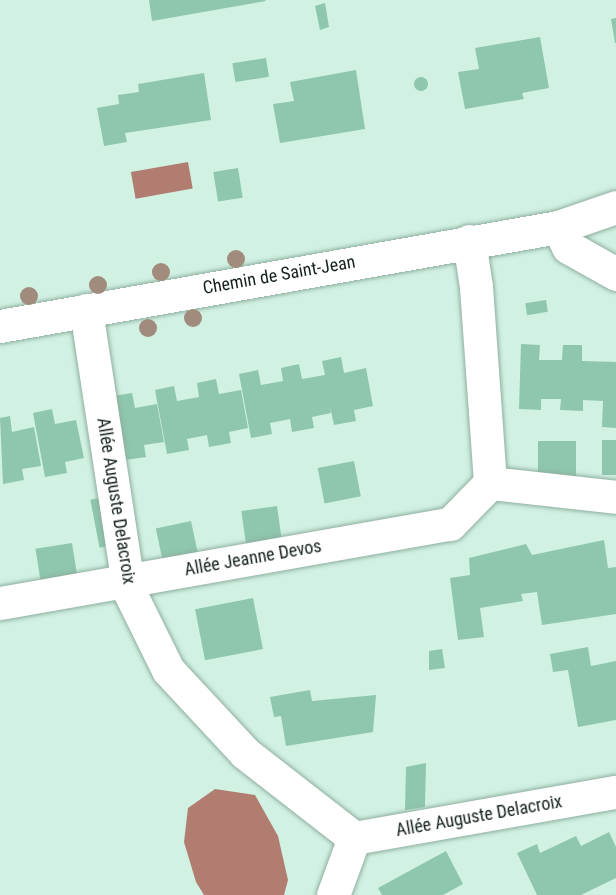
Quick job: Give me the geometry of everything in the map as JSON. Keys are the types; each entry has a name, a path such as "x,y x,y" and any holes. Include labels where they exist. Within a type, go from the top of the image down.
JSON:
{"street":[{"name":"Chemin de Saint-Jean","path":"0,326 558,227 616,207"},
{"path":"558,227 568,247 616,274"},
{"path":"469,241 477,287 490,483 616,497"},
{"name":"Allée Auguste Delacroix","path":"86,310 128,580 168,670 245,753 354,838 616,792"},
{"name":"Allée Jeanne Devos","path":"0,603 450,524 490,483"},
{"path":"333,895 354,838"}],"shaded area":[{"path":"188,162 193,189 136,199 131,172"},
{"path":"215,789 255,795 278,836 288,880 284,895 204,895 196,882 184,842 188,808"}],"building":[{"path":"149,0 265,0 266,1 152,21"},
{"path":"325,3 329,27 320,30 315,6"},
{"path":"616,18 616,43 615,43 611,19"},
{"path":"540,37 549,88 522,93 524,99 465,109 458,72 479,69 475,48"},
{"path":"266,58 269,77 235,82 232,63"},
{"path":"356,70 365,129 280,143 273,104 294,101 290,82"},
{"path":"204,73 211,120 125,133 127,142 104,146 97,108 119,104 118,95 139,92 138,84"},
{"path":"418,77 424,77 428,84 424,91 418,91 414,87 414,81"},
{"path":"238,168 243,198 218,202 213,172"},
{"path":"546,300 548,312 527,315 525,303"},
{"path":"521,344 540,345 539,360 562,360 563,345 582,345 582,361 616,362 616,428 602,427 603,401 583,400 583,411 560,410 561,399 541,399 541,410 519,409"},
{"path":"341,357 344,373 366,368 373,406 354,410 356,421 334,425 330,406 331,413 312,417 314,428 292,432 290,419 270,423 272,434 251,438 239,374 258,370 261,385 283,381 281,368 299,364 302,379 325,375 322,361"},
{"path":"216,379 219,394 241,390 248,428 229,432 231,443 209,447 207,435 187,439 189,450 167,454 155,390 174,386 177,401 199,397 197,383"},
{"path":"132,393 135,408 157,404 164,442 144,445 146,457 125,460 113,396"},
{"path":"52,409 55,424 76,420 84,458 65,462 67,473 45,477 33,413"},
{"path":"10,416 12,432 34,427 41,466 22,469 24,480 3,484 0,418"},
{"path":"602,440 616,440 616,475 602,475"},
{"path":"538,441 576,441 576,476 538,476"},
{"path":"354,461 361,496 325,503 318,468"},
{"path":"104,497 113,545 100,548 90,500"},
{"path":"277,506 282,540 246,545 241,511"},
{"path":"191,521 198,554 163,562 156,528"},
{"path":"604,540 608,568 616,567 616,614 542,625 537,592 521,594 523,601 480,608 484,637 458,640 450,578 470,575 469,558 526,544 532,555"},
{"path":"72,543 78,579 41,584 35,549"},
{"path":"253,598 263,649 205,660 195,609"},
{"path":"588,647 591,666 616,661 616,720 578,727 568,670 553,672 550,654"},
{"path":"442,649 445,668 429,670 429,651"},
{"path":"310,690 312,701 376,695 373,732 286,746 281,716 274,717 270,697"},
{"path":"426,763 425,807 405,810 406,767"},
{"path":"609,832 616,847 616,878 581,895 537,895 517,853 537,844 540,853 576,836 581,846"},
{"path":"446,851 463,884 443,895 382,895 378,888"}]}
